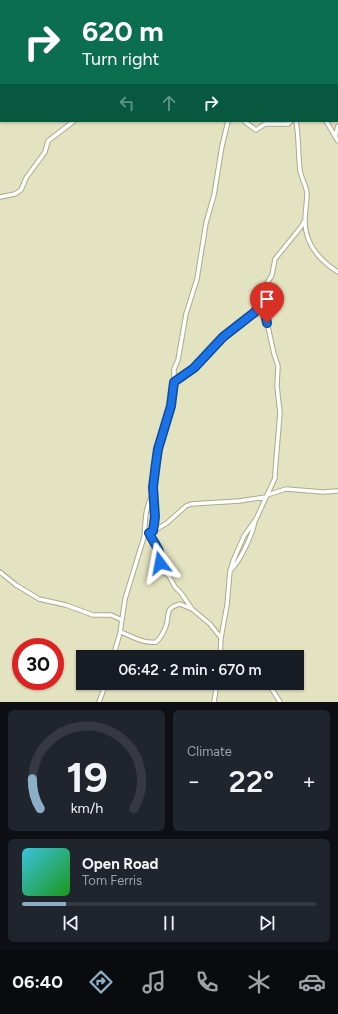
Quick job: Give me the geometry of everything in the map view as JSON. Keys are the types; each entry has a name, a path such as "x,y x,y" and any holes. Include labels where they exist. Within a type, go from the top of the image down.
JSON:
{"street":[{"path":"0,197 16,193 21,190 26,178 45,152 48,141 73,122"},
{"path":"221,638 210,624 192,609 161,567 161,555 151,532 155,517 153,494 158,449 169,415 174,382 174,369 179,358 186,314 196,283 207,219 214,195 222,146 228,122"},
{"path":"245,122 256,130 265,124 286,124 289,122"},
{"path":"296,122 300,167 307,194 305,231 310,246 326,263 338,272"},
{"path":"327,122 338,141"},
{"path":"335,137 338,126"},
{"path":"174,382 194,368 223,337 255,312 262,299 264,288 272,275 276,257 305,220"},
{"path":"220,650 230,571 236,552 244,536 256,519 274,478 280,408 277,386 278,363 274,354 262,299"},
{"path":"144,537 167,523 186,506 191,504 239,501 266,496 286,489 323,492 338,491"},
{"path":"116,650 125,599 144,537 146,510 153,494"},
{"path":"0,572 20,588 39,599 66,605 93,615 111,615 122,620"},
{"path":"120,632 137,639 156,642 166,626 167,616 171,608 181,604 192,609"},
{"path":"99,702 103,690"},
{"path":"214,702 216,690"},
{"path":"272,690 280,702"}],"route":[{"path":"160,563 161,556 159,550 149,533 153,531 155,517 153,487 158,449 169,415 174,382 194,368 223,337 255,312 262,299 267,323"}]}
